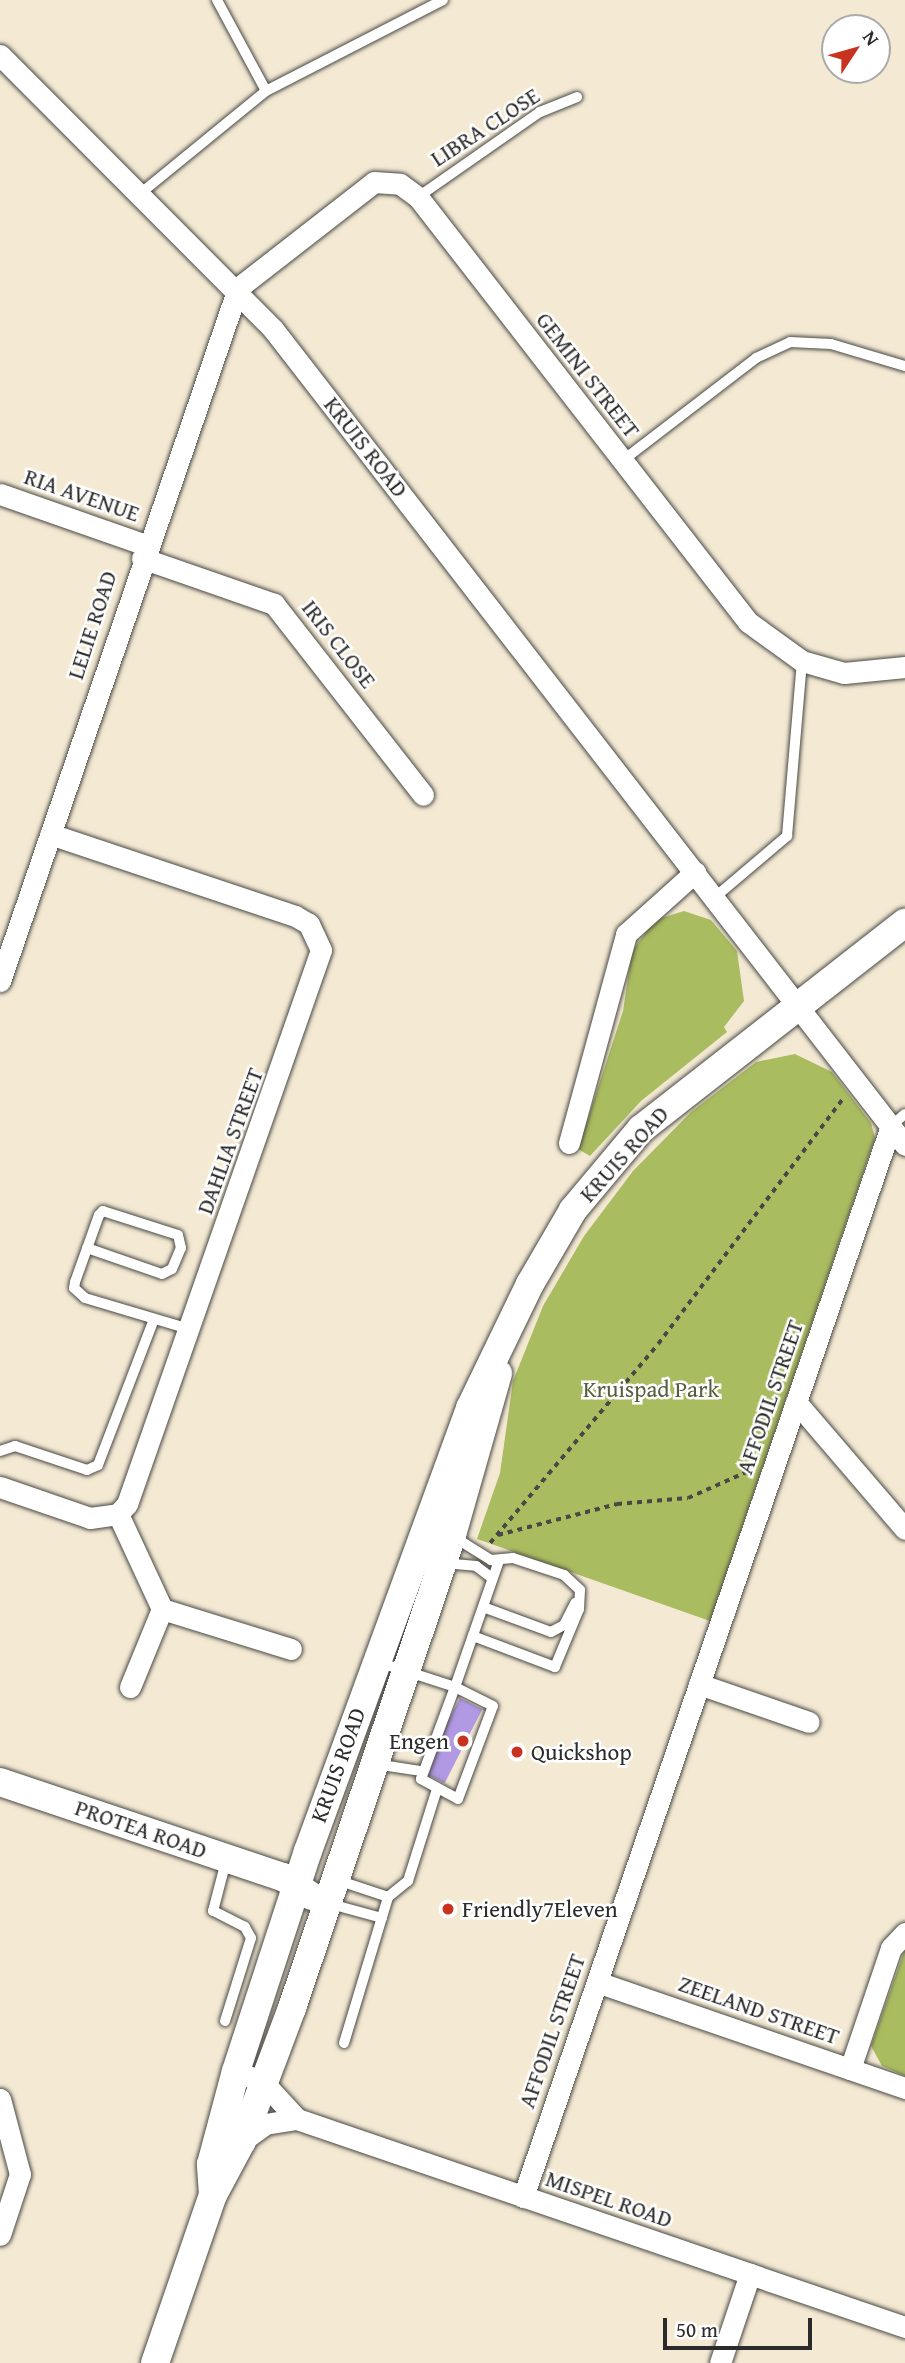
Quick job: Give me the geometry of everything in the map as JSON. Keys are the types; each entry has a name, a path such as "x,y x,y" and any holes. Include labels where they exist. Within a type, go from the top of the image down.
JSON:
{"street":[{"name":"KRUIS ROAD","path":"0,55 238,288 797,1005"},
{"name":"GEMINI STREET","path":"238,288 374,182 400,184 418,197 748,622 802,661 844,673 905,667"},
{"name":"LELIE ROAD","path":"0,981 144,551 238,288"},
{"name":"RIA AVENUE","path":"0,494 144,551"},
{"name":"IRIS CLOSE","path":"144,551 274,604 423,795"},
{"name":"DAHLIA STREET","path":"50,834 295,916 318,937 319,968 133,1492 118,1514"},
{"path":"569,1143 626,934 695,872"},
{"name":"KRUIS ROAD","path":"213,2195 211,2164 294,1879 470,1408 565,1224 608,1166 680,1095 905,923"},
{"path":"797,1005 856,1082 898,1120 905,1145"},
{"name":"AFFODIL STREET","path":"523,2197 796,1402 898,1120"},
{"name":"KRUIS ROAD","path":"155,2363 213,2195 242,2141 264,2083 375,1764 490,1414 502,1346"},
{"path":"796,1402 905,1530"},
{"path":"0,1488 90,1518 118,1514 162,1609 130,1687"},
{"path":"162,1609 291,1649"},
{"path":"699,1684 809,1722"},
{"name":"PROTEA ROAD","path":"0,1782 331,1891"},
{"path":"850,2069 891,1948 905,1933"},
{"name":"ZEELAND STREET","path":"597,1982 905,2088"},
{"name":"MISPEL ROAD","path":"236,2071 264,2083 297,2119"},
{"path":"0,2099 20,2174 0,2235"},
{"name":"MISPEL ROAD","path":"242,2141 265,2124 297,2119 905,2327"},
{"path":"720,2363 750,2274"}],"lane":[{"path":"217,0 266,91"},
{"path":"141,193 266,91 443,0"},
{"name":"LIBRA CLOSE","path":"418,197 540,112 576,97"},
{"path":"622,461 756,358 790,342 831,344 905,366"},
{"path":"715,898 787,836 802,661"},
{"path":"87,1248 162,1275 172,1269 182,1243 172,1232 107,1210 87,1248 75,1282 78,1294 189,1329"},
{"path":"0,1451 15,1446 87,1470 98,1465 153,1319"},
{"path":"452,1535 480,1556 499,1561 518,1559 564,1574 580,1590"},
{"path":"421,1771 455,1687 499,1561"},
{"path":"442,1563 476,1566 492,1578"},
{"path":"483,1607 556,1632 580,1590"},
{"path":"473,1636 553,1668 560,1661 580,1590"},
{"path":"375,1764 421,1771 436,1792 461,1796 493,1710 488,1700 376,1661"},
{"path":"344,2043 388,1897 408,1881 436,1792"},
{"path":"225,2021 251,1938 245,1927 213,1911 227,1858"},
{"path":"331,1891 388,1897"},
{"path":"331,1891 382,1919"}],"path":[{"path":"480,1556 658,1344 856,1082"},
{"path":"496,1536 617,1504 688,1498 777,1458"}],"green space":[{"path":"684,911 711,920 737,951 744,1001 724,1027 727,1032 641,1101 590,1156 578,1149 623,1011 632,951 655,920"},
{"name":"Kruispad Park","path":"795,1054 832,1072 871,1123 875,1138 710,1621 477,1539 500,1473 513,1381 543,1306 584,1236 633,1171 691,1112 756,1062"},
{"path":"905,1949 905,2076 882,2066 871,2046"}],"building":[{"path":"460,1698 482,1709 445,1783 422,1772"}],"place":[{"name":"Engen","path":"463,1741"},
{"name":"Quickshop","path":"517,1752"},
{"name":"Friendly7Eleven","path":"448,1909"}]}
